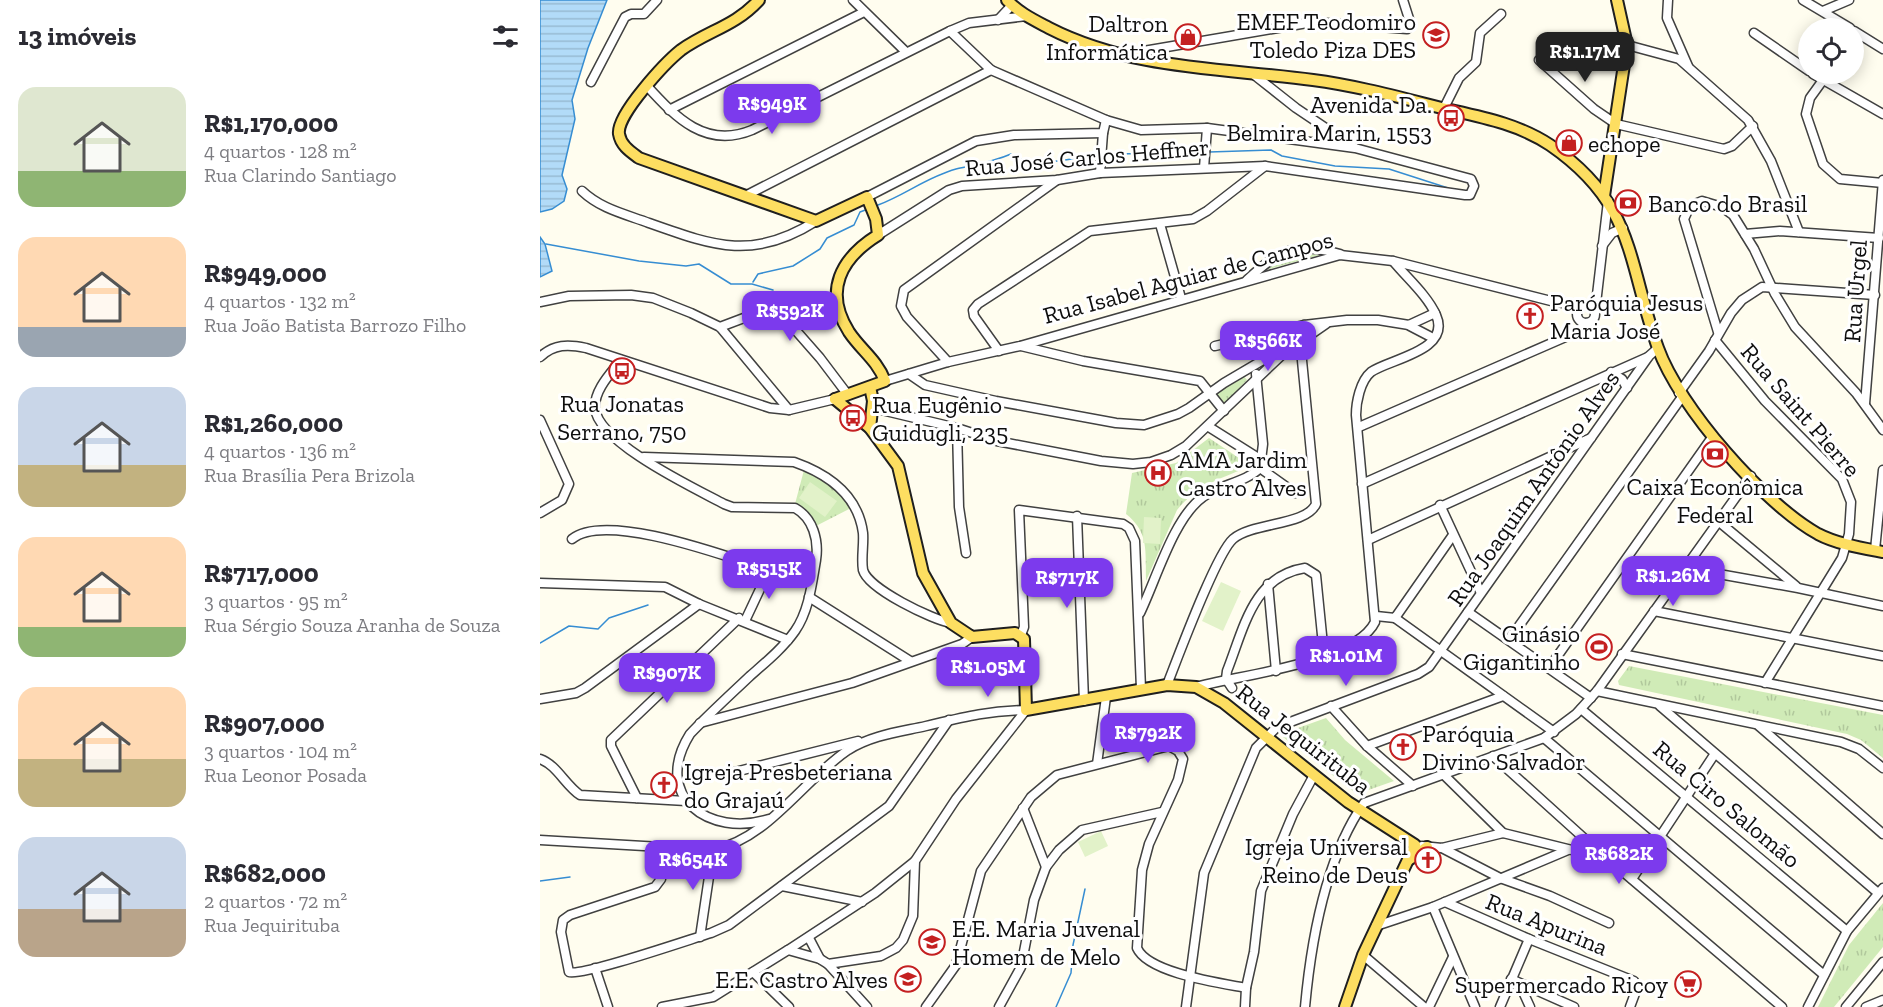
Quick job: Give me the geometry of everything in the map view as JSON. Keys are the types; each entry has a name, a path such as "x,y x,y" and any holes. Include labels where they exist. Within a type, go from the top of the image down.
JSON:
{"main road":[{"path":"759,0 743,16 672,57 627,111 619,128 619,136 628,151 639,158 816,221 867,196 873,206 878,235"},
{"path":"1606,199 1627,45 1617,0"},
{"path":"1010,3 1027,16 1065,36 1120,56 1180,66 1343,84 1528,131 1574,164 1606,199 1623,228 1658,348 1681,395 1713,436 1751,476 1808,528 1830,540 1879,551"},
{"name":"Rua José Carlos Heffner","path":"878,235 853,254 845,264 840,273 837,290 838,304 850,334 876,361 885,381"},
{"name":"Rua Isabel Aguiar de Campos","path":"835,399 885,381"},
{"path":"870,387 873,408 870,428"},
{"path":"835,399 870,428 897,466 923,573 951,623 972,637 1008,633 1021,635 1026,645 1026,710"},
{"name":"Rua Jequirituba","path":"1026,710 1106,698 1141,688 1167,685 1197,687 1224,703 1359,810 1415,845"},
{"path":"1345,1007 1363,955 1415,845"},
{"path":"1407,861 1427,847"}],"street":[{"path":"591,82 625,17 631,14 644,14 657,0"},
{"path":"853,0 906,52"},
{"path":"1120,56 1313,22 1407,29 1411,25 1411,20 1403,0"},
{"path":"1668,0 1666,15 1688,66"},
{"path":"1803,0 1834,18"},
{"path":"1823,11 1849,0"},
{"path":"998,20 1010,3"},
{"path":"669,110 864,12"},
{"path":"1444,108 1459,78 1476,62 1480,33 1501,14"},
{"path":"647,86 682,122 722,136 735,136 752,130 906,52 969,23 1027,16"},
{"path":"950,31 991,70 1106,120 1141,130 1207,128 1355,148"},
{"path":"1754,33 1798,63"},
{"path":"1864,37 1883,49"},
{"path":"1627,45 1668,54 1688,66 1753,126 1790,205 1798,232"},
{"path":"1539,60 1594,109 1616,124 1721,149 1732,146 1753,126"},
{"path":"747,195 991,70"},
{"path":"1253,74 1290,104 1355,148"},
{"path":"1820,84 1810,98 1806,114 1823,165 1840,179 1883,181"},
{"path":"1830,84 1883,114"},
{"path":"1100,173 1106,120"},
{"path":"1204,168 1207,128"},
{"path":"867,196 976,141 1014,135 1103,133"},
{"name":"Rua José Carlos Heffner","path":"878,235 950,190 963,186 1057,180 1100,173 1265,166 1465,195 1474,190 1471,179 1355,148"},
{"path":"999,351 974,316 973,310 978,304 1090,231 1129,225 1185,221 1200,216 1265,166"},
{"path":"948,362 907,317 901,306 904,290 1057,180"},
{"name":"Rua Urgel","path":"1865,404 1883,181"},
{"path":"582,191 601,206 726,247 778,241 816,221"},
{"path":"1572,333 1578,316 1589,308 1598,288 1606,199"},
{"name":"Rua Saint Pierre","path":"1765,683 1842,558 1847,543 1851,508 1844,483 1765,401 1716,336 1684,216 1696,202 1710,201 1729,211 1745,234 1771,286 1802,336 1865,404 1883,430"},
{"path":"1160,224 1181,298"},
{"path":"1602,246 1612,233 1623,228"},
{"path":"1745,234 1798,232 1879,238"},
{"path":"1246,281 1271,258 1292,249 1316,249 1340,255"},
{"name":"Rua Isabel Aguiar de Campos","path":"885,381 948,362 1020,346 1181,298 1340,255 1393,261 1555,302 1589,308"},
{"path":"1197,687 1226,679 1276,671 1324,655 1361,640 1372,628 1376,616 1371,589 1359,427 1356,415 1357,402 1369,375 1421,350 1433,338 1439,325 1436,313 1393,261"},
{"path":"1509,640 1681,395 1716,336 1742,300 1762,287 1771,286 1875,295"},
{"path":"540,302 569,296 653,298 720,327 789,410"},
{"name":"Rua Isabel Aguiar de Campos","path":"1555,302 1587,323"},
{"path":"1359,427 1572,333 1594,318 1589,308"},
{"path":"720,327 765,310 777,309 820,358 848,395"},
{"path":"1409,325 1436,313"},
{"path":"1215,346 1304,325 1364,320 1409,325 1433,338"},
{"path":"873,408 957,428 997,441 1101,461 1133,464 1171,455 1209,427 1257,377 1300,340 1326,324"},
{"path":"909,374 925,385 1131,425 1144,425 1178,414 1263,360 1304,325"},
{"path":"1252,336 1262,350 1263,360"},
{"path":"1167,685 1219,562 1231,541 1242,533 1305,515 1312,511 1316,504 1300,340"},
{"path":"540,357 552,348 574,346 734,397 789,410 835,399"},
{"path":"1020,346 1083,361 1200,381 1224,411"},
{"name":"Rua Joaquim Antônio Alves","path":"1266,736 1277,727 1429,668 1442,652 1480,591 1649,357 1658,348"},
{"path":"1362,484 1649,357"},
{"path":"621,360 602,385 596,397 595,408 604,429 614,440 732,507 795,508 809,520 817,541 809,597 797,629 700,723 690,734 679,755 677,777 686,801 701,814 725,824 752,824 769,819"},
{"path":"1254,365 1257,377 1262,465"},
{"path":"1611,372 1622,379 1627,388"},
{"path":"540,420 568,484 562,500 540,513"},
{"path":"1209,427 1262,465 1294,493"},
{"path":"957,428 959,507 966,553"},
{"path":"1549,668 1713,436"},
{"path":"1368,540 1440,505 1592,438"},
{"path":"1563,451 1574,463"},
{"path":"641,456 794,462 816,470 837,484 854,506 863,534 863,569 869,581 931,616 951,623"},
{"path":"1139,613 1186,513 1214,489 1252,474 1262,465"},
{"path":"1879,551 1883,470"},
{"path":"1305,1007 1316,927 1323,896 1359,810 1367,801 1544,738 1581,709 1597,691 1751,476"},
{"path":"1440,505 1480,591"},
{"path":"1021,635 1024,627 1019,510 1123,524 1133,534 1139,613 1141,688"},
{"path":"1077,516 1084,702"},
{"path":"1719,521 1798,588"},
{"path":"572,539 585,531 600,530 656,536 770,570 742,620 611,740 611,746 637,798"},
{"path":"1395,618 1453,536"},
{"path":"1226,679 1242,632 1257,599 1268,584 1288,571 1305,568 1315,573 1324,655"},
{"path":"1685,568 1883,606"},
{"path":"1773,584 1776,571"},
{"path":"540,583 665,587 699,604 788,640"},
{"path":"1268,584 1276,671"},
{"path":"809,597 910,661"},
{"path":"540,699 576,693 585,688 699,604"},
{"path":"1653,611 1883,656"},
{"path":"1468,612 1591,698"},
{"path":"1376,616 1395,618 1554,732"},
{"path":"700,723 852,682 962,645 972,637"},
{"path":"1622,654 1883,706"},
{"path":"1224,703 1239,678"},
{"path":"1226,679 1232,688"},
{"path":"1597,691 1849,744 1883,768"},
{"path":"1367,746 1503,696"},
{"path":"1097,764 1106,698"},
{"path":"1659,705 1714,755 1881,890 1847,931 1808,1007"},
{"path":"1331,706 1367,746 1413,786"},
{"name":"Rua Ciro Salomão","path":"1581,709 1847,931"},
{"path":"662,1007 704,1003 724,992 809,938 899,876 915,861 963,791 1026,710"},
{"name":"Rua Jequirituba","path":"713,850 733,846 769,819 820,772 867,739 979,712 1026,710"},
{"path":"663,847 661,879 655,888 570,915 563,920 561,932 569,972 574,974 595,968 700,937 729,925 889,806 950,720"},
{"path":"1760,726 1883,834"},
{"path":"1186,1007 1205,868 1251,757 1266,736"},
{"path":"1544,738 1824,975"},
{"path":"731,773 867,739"},
{"path":"926,1007 956,965 977,878 1023,808 1040,787 1057,775 1169,746 1178,751 1183,759 1181,771 1162,812 1142,870 1136,943 1139,953 1146,959 1189,976 1246,988"},
{"path":"1632,879 1714,755"},
{"path":"1493,756 1608,859"},
{"path":"540,759 550,765 569,788 580,795 686,801"},
{"path":"1443,774 1495,822 1503,833"},
{"path":"1245,1007 1261,891 1293,814 1314,775"},
{"path":"1023,808 1046,867"},
{"path":"999,1007 1021,967 1034,900 1046,867 1059,850 1082,830 1162,812"},
{"name":"Rua Jequirituba","path":"1415,845 1442,848 1503,833 1608,859 1782,1007"},
{"path":"540,840 713,850 700,937"},
{"path":"1583,853 1588,847 1588,840"},
{"path":"1442,848 1500,878 1550,896 1609,923"},
{"path":"1376,926 1433,907 1568,849"},
{"path":"828,964 881,956 899,945 909,929 913,915 915,861"},
{"path":"782,886 862,902"},
{"name":"Rua Apurina","path":"1445,902 1634,981 1637,988 1630,1007"},
{"path":"1433,907 1475,1007"},
{"path":"809,938 820,959"},
{"path":"1500,1007 1529,939"},
{"path":"788,950 820,959 828,964 867,1007"},
{"path":"1363,955 1424,1007"},
{"path":"1429,1007 1453,957"},
{"path":"1846,1007 1883,962"},
{"path":"595,968 608,1007"},
{"path":"753,972 789,1007"},
{"path":"1445,973 1460,972"},
{"path":"1511,980 1574,1007"},
{"path":"1520,985 1530,1007"},
{"path":"1866,1007 1883,1000"}],"green space":[{"path":"1277,251 1320,255 1269,269"},
{"path":"1243,375 1247,380 1226,402 1221,402 1215,392"},
{"path":"1209,438 1251,466 1211,483 1185,501 1177,510 1146,581 1146,553 1143,536 1134,521 1126,514 1132,473 1176,463"},
{"path":"804,470 836,489 851,508 816,526 809,513 795,504"},
{"path":"810,482 837,501 825,517 799,498"},
{"path":"1144,517 1161,518 1160,544 1143,543"},
{"path":"1221,582 1241,591 1223,631 1202,621"},
{"path":"1629,666 1883,715 1883,758 1861,740 1847,734 1619,685 1618,681"},
{"path":"1326,718 1345,740 1394,781 1357,794 1283,737 1284,733"},
{"path":"1101,831 1108,846 1085,857 1078,842"},
{"path":"1883,903 1883,947 1834,1007 1818,1007 1849,945"}],"water":[{"path":"540,0 607,0 588,48 572,100 575,119 562,175 567,189 564,201 552,209 540,212"},
{"path":"540,237 545,244 552,271 540,277"}],"waterway":[{"path":"1209,152 1271,150 1282,156 1335,166 1389,169 1448,188"},
{"path":"1105,154 1203,153"},
{"path":"878,205 945,172 1011,154 1020,159 1042,162 1097,155"},
{"path":"753,282 758,274 793,266 820,249 827,238 854,225 860,212 868,209"},
{"path":"546,244 639,261 686,266 699,264 731,284 752,284 773,290"},
{"path":"540,643 569,626 598,629 609,618 648,605"},
{"path":"540,881 570,877"},
{"path":"1056,1007 1071,973 1073,945 1085,889"}],"place":[{"name":"EMEF Teodomiro Toledo Piza DES","path":"1436,35"},
{"name":"Daltron Informática","path":"1188,37"},
{"name":"Avenida Da. Belmira Marin, 1553","path":"1451,118"},
{"name":"echope","path":"1569,143"},
{"name":"Banco do Brasil","path":"1628,203"},
{"name":"Paróquia Jesus Maria José","path":"1530,316"},
{"name":"Rua Jonatas Serrano, 750","path":"622,371"},
{"name":"Rua Eugênio Guidugli, 235","path":"853,418"},
{"name":"Caixa Econômica Federal","path":"1715,454"},
{"name":"AMA Jardim Castro Alves","path":"1158,473"},
{"name":"Ginásio Gigantinho","path":"1599,647"},
{"name":"Paróquia Divino Salvador","path":"1403,747"},
{"name":"Igreja Presbeteriana do Grajaú","path":"664,785"},
{"name":"Igreja Universal Reino de Deus","path":"1428,860"},
{"name":"E.E. Maria Juvenal Homem de Melo","path":"932,942"},
{"name":"E.E. Castro Alves","path":"908,979"},
{"name":"Supermercado Ricoy","path":"1688,984"}]}
